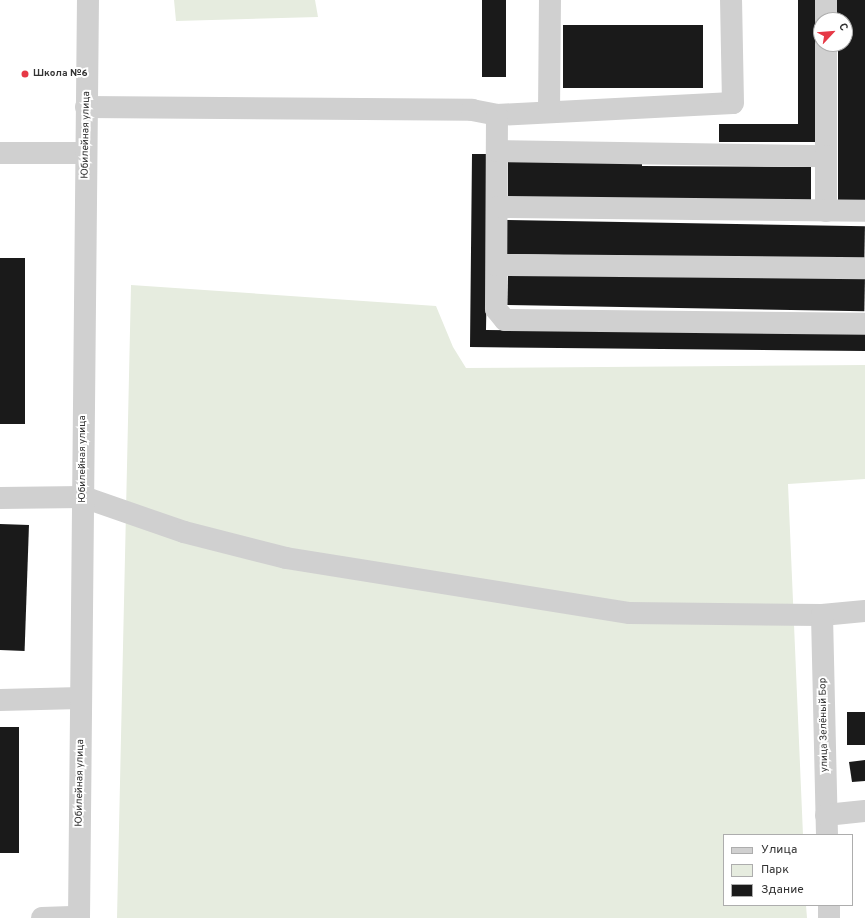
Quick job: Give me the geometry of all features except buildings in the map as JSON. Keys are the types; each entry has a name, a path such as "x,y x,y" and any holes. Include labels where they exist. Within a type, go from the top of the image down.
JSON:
{"street":[{"name":"Юбилейная улица","path":"79,918 88,0"},
{"path":"549,112 550,0"},
{"path":"86,107 472,110 497,115 733,103 731,0"},
{"path":"826,0 826,12"},
{"path":"826,52 826,211"},
{"path":"497,115 499,207 496,309 505,320 865,324"},
{"path":"498,151 826,156"},
{"path":"0,153 86,153"},
{"path":"499,207 865,211"},
{"path":"497,265 865,268"},
{"path":"0,498 83,497 184,532 286,558 393,578 630,613 822,615 865,611"},
{"name":"улица Зелёный Бор","path":"822,615 826,825"},
{"path":"0,700 81,698"},
{"path":"826,825 865,811"},
{"path":"829,906 829,918"},
{"path":"42,918 79,918"}],"green space":[{"path":"174,0 315,0 318,17 176,21"},
{"path":"131,285 436,306 453,347 466,368 865,365 865,479 788,484 803,834 723,834 723,906 806,906 807,918 117,918"}],"place":[{"name":"Школа №6","path":"25,74"}]}
